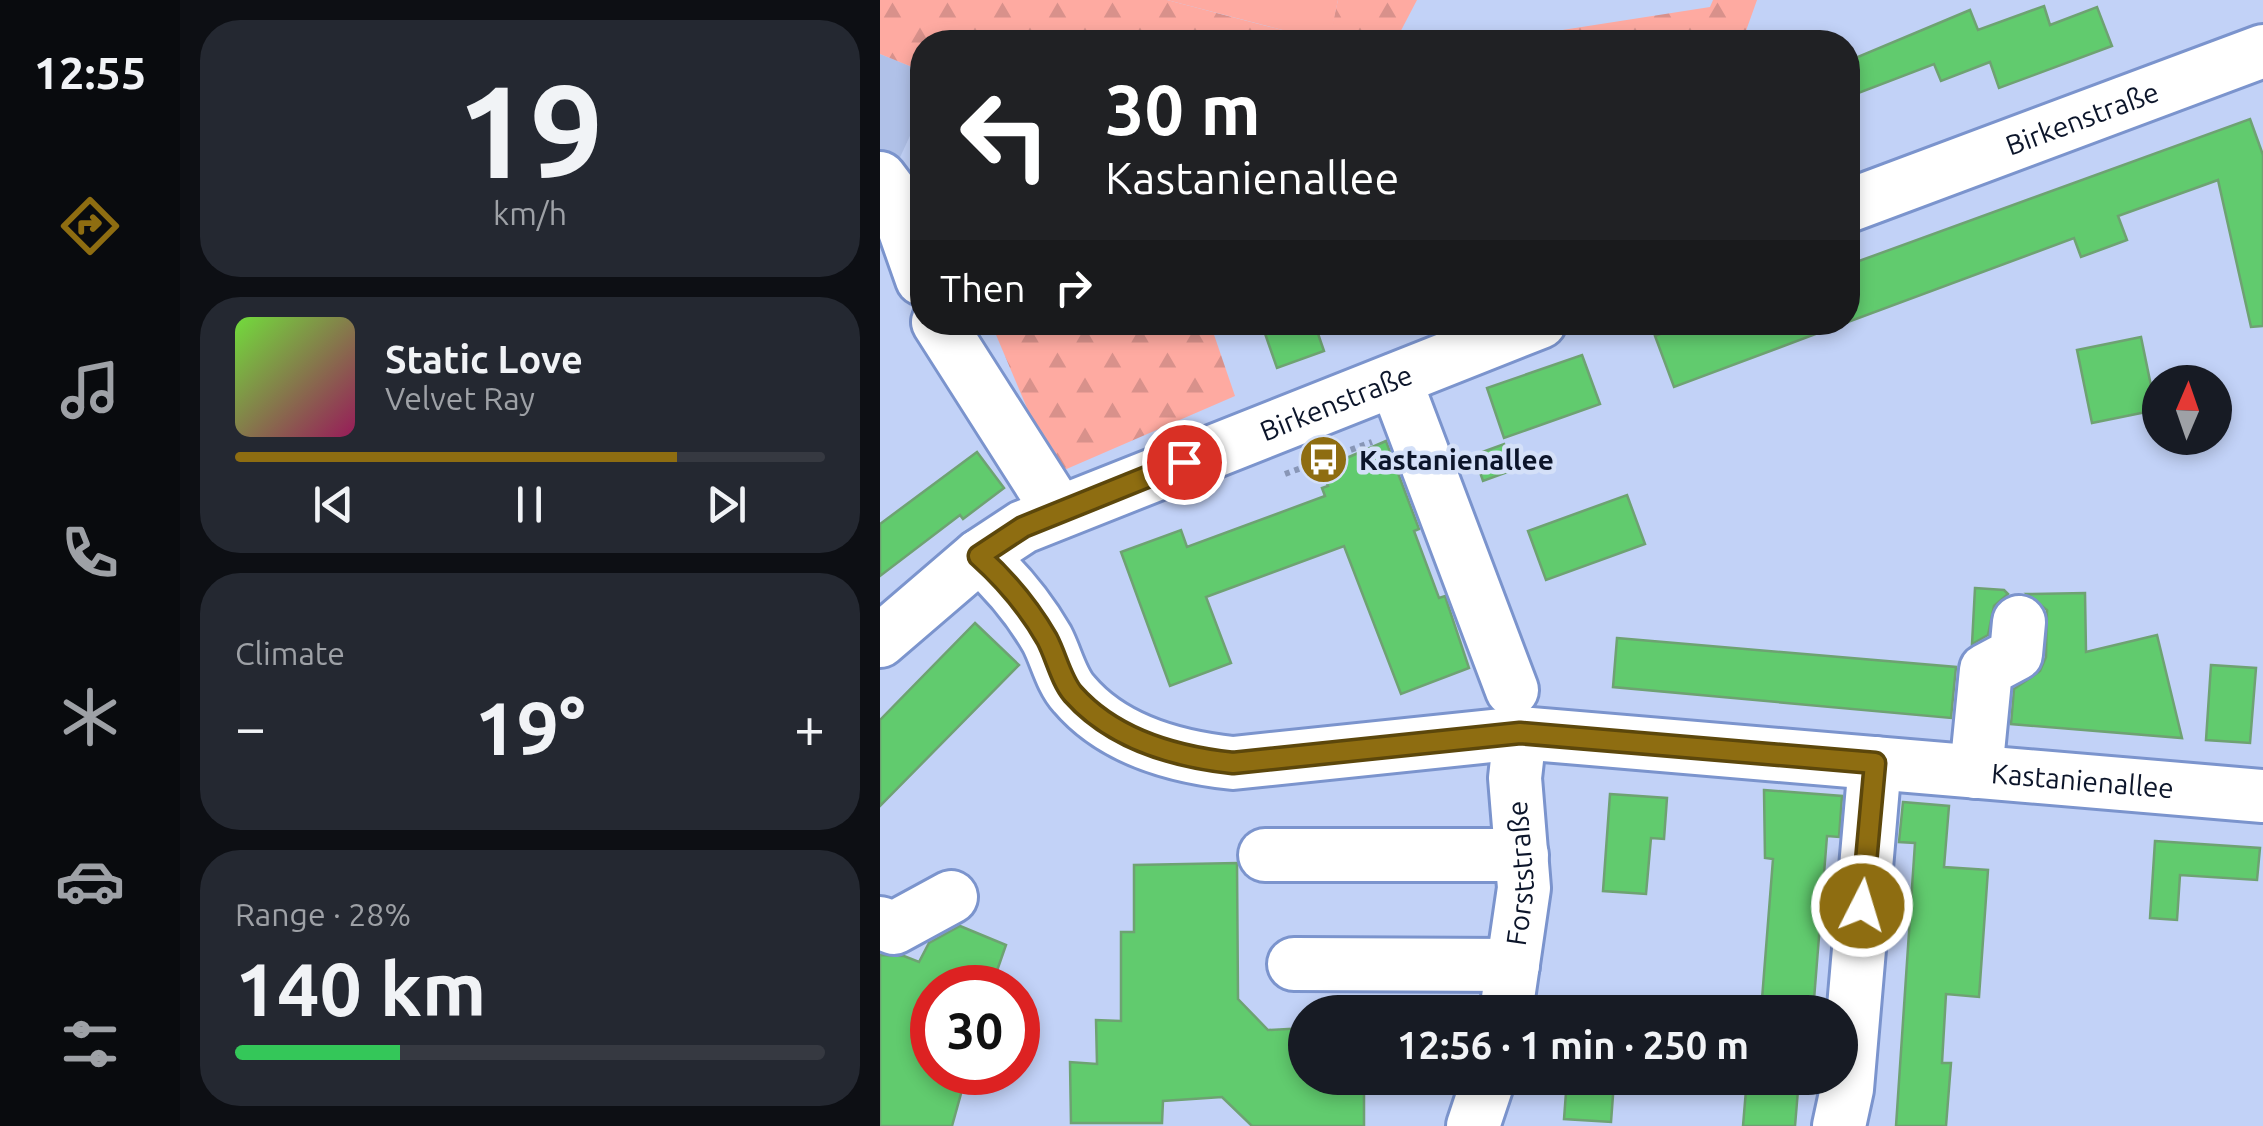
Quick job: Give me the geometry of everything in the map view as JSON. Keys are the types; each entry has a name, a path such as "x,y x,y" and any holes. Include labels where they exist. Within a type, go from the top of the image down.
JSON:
{"street":[{"name":"Birkenstraße","path":"1860,202 2263,51"},
{"path":"880,178 892,194 910,246"},
{"path":"946,335 1059,512"},
{"name":"Birkenstraße","path":"880,641 979,556 1023,527 1507,335"},
{"path":"1394,380 1516,712"},
{"name":"Kastanienallee","path":"979,556 1016,590 1048,641 1072,693 1108,724 1190,758 1233,763 1516,712 1875,763 2263,796"},
{"path":"1976,772 1986,670 2016,654 2019,622"},
{"name":"Forststraße","path":"1510,989 1524,888 1515,778 1516,712"},
{"path":"1839,1126 1847,1088 1875,763"},
{"path":"1264,855 1522,855"},
{"path":"880,923 894,928 951,897"},
{"path":"1294,964 1510,989"},
{"path":"1473,1126 1483,1095"}],"path":[{"path":"1277,477 1387,436"}],"shaded area":[{"path":"880,54 910,66 910,136 889,181 880,184"}],"green space":[{"path":"880,0 1167,0 1282,30 910,30 910,66 880,54"},
{"path":"1167,0 1338,0 1332,30 1283,30"},
{"path":"1338,0 1417,0 1401,30 1331,30"},
{"path":"1713,0 1757,0 1746,30 1562,30 1710,7"},
{"path":"996,335 1214,335 1235,396 1055,474"}],"building":[{"path":"2044,6 2050,25 2097,7 2112,46 1999,88 1990,62 1941,81 1934,64 1860,92 1860,56 1970,10 1978,30"},
{"path":"2250,119 2263,155 2263,326 2251,327 2218,180 2118,216 2127,240 2081,257 2074,238 1860,318 1860,261"},
{"path":"1266,335 1318,335 1324,351 1277,368"},
{"path":"1658,335 1813,335 1674,387"},
{"path":"2141,337 2147,365 2142,365 2142,413 2092,423 2077,350"},
{"path":"1582,355 1600,404 1504,438 1487,388"},
{"path":"1386,441 1419,529 1414,531 1439,598 1445,596 1469,668 1401,694 1344,546 1206,597 1231,663 1170,686 1121,552 1181,530 1187,547 1325,496 1322,488 1328,486 1321,469"},
{"path":"1504,444 1513,470 1483,481 1474,455"},
{"path":"977,452 1004,488 963,519 960,515 880,576 880,524"},
{"path":"1627,495 1645,544 1546,580 1528,531"},
{"path":"1975,588 2004,590 2008,594 1994,606 1988,635 1972,644"},
{"path":"2085,593 2086,652 2157,635 2182,738 2011,724 2014,689 2040,671 2046,657 2047,610 2027,594"},
{"path":"975,623 1019,665 880,806 880,720"},
{"path":"1617,638 1956,667 1951,718 1613,687"},
{"path":"2211,665 2256,668 2250,743 2206,740"},
{"path":"1764,790 1842,796 1839,837 1827,836 1814,995 1762,995 1773,859 1765,858"},
{"path":"1610,794 1667,798 1664,839 1651,838 1646,894 1603,891"},
{"path":"1903,802 1949,806 1944,867 1988,870 1979,997 1946,994 1942,1063 1951,1063 1946,1126 1896,1126 1915,843 1899,842"},
{"path":"2155,841 2260,848 2257,880 2180,875 2177,920 2150,918"},
{"path":"1237,863 1238,999 1268,1030 1288,1029 1288,1095 1364,1095 1364,1126 1252,1126 1222,1097 1163,1101 1162,1123 1071,1123 1070,1062 1097,1064 1096,1020 1121,1021 1121,932 1134,932 1134,865"},
{"path":"960,926 1006,945 999,965 910,965 910,1095 961,1095 952,1126 880,1126 880,955 904,956 919,962 929,943"},
{"path":"1566,1095 1613,1095 1611,1122 1564,1119"},
{"path":"1746,1095 1798,1095 1795,1126 1743,1126"}],"place":[{"name":"Kastanienallee","path":"1324,460"}],"route":[{"path":"1184,462 1023,527 979,556 1016,590 1048,641 1072,693 1108,724 1190,758 1233,763 1520,733 1875,763 1862,906"}]}
